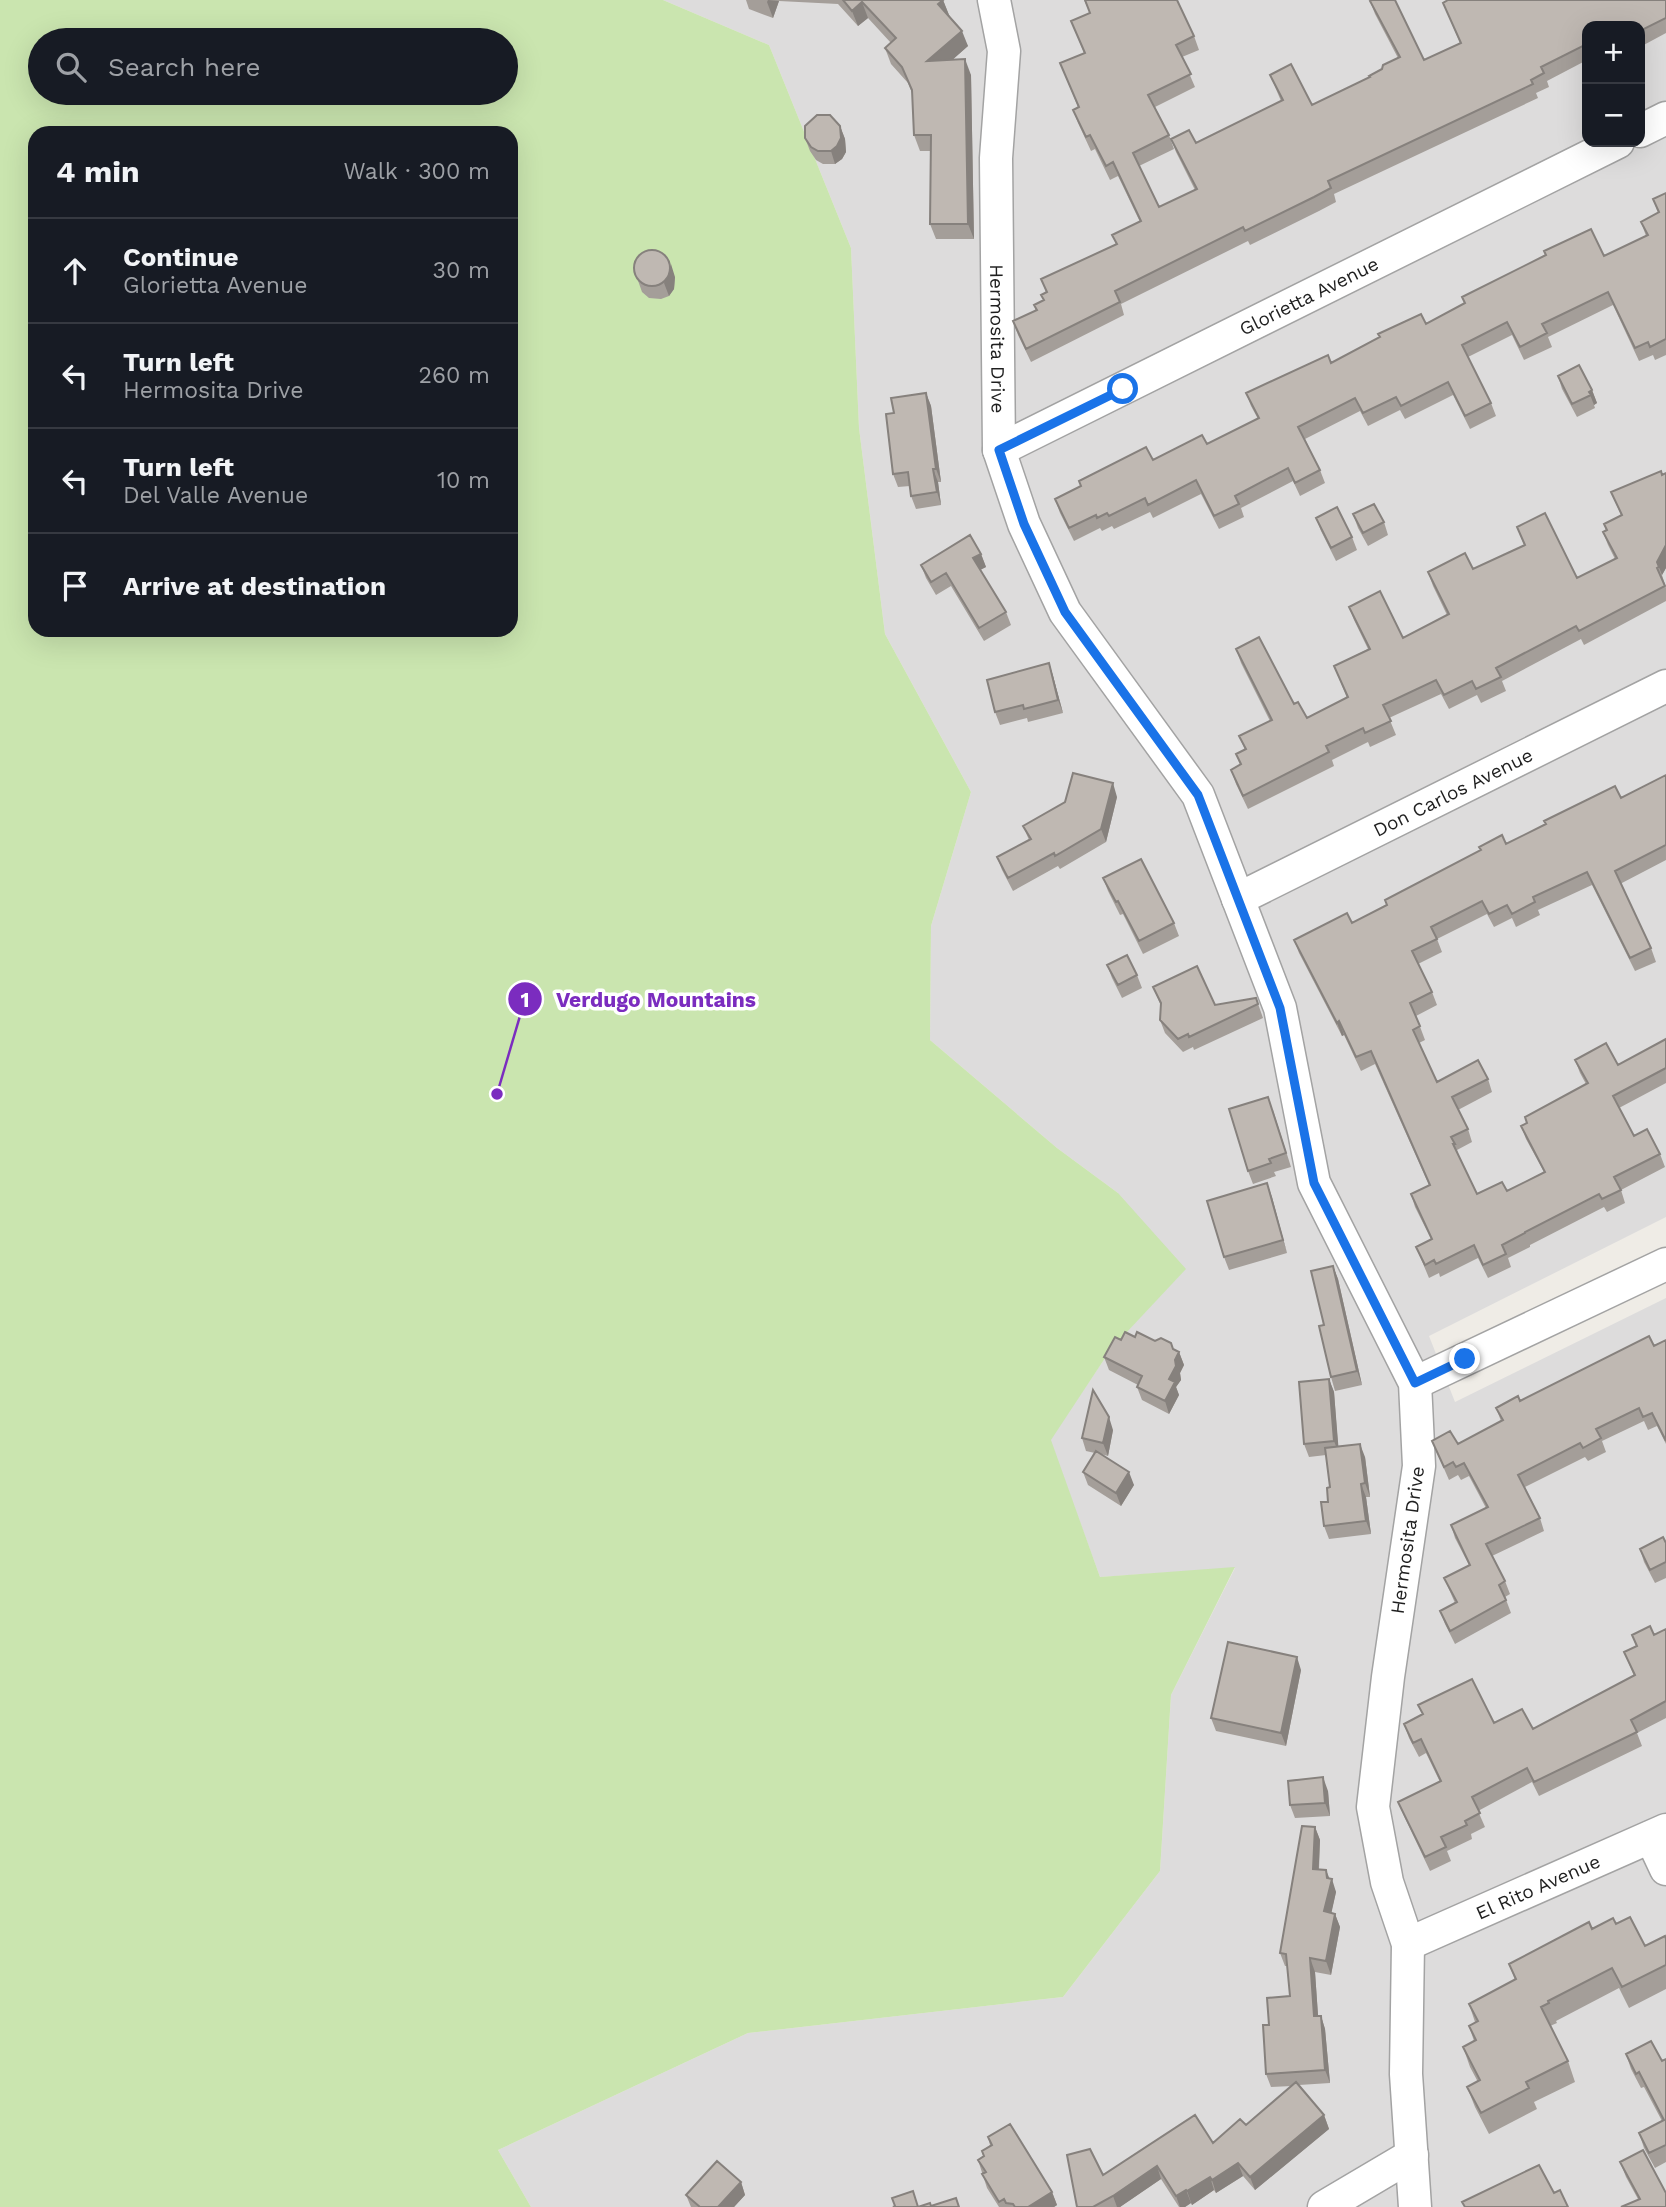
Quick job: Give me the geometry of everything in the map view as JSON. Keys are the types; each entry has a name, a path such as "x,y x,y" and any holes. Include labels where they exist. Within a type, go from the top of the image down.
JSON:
{"street":[{"name":"Hermosita Drive","path":"994,0 1004,51 996,158 999,450 1024,524 1065,612 1198,795 1280,1008 1314,1183 1415,1383 1419,1466 1388,1676 1373,1807 1387,1882 1408,1944 1406,2074 1415,2207"},
{"path":"1645,128 1666,118"},
{"name":"Glorietta Avenue","path":"999,450 1608,147"},
{"name":"Don Carlos Avenue","path":"1238,899 1666,686"},
{"path":"1415,1383 1666,1264"},
{"path":"1659,1834 1666,1869"},
{"name":"El Rito Avenue","path":"1408,1944 1659,1834"},
{"path":"1324,2207 1412,2155"}],"shaded area":[{"path":"663,0 1666,0 1666,1217 1429,1336 1455,1402 1666,1298 1666,2207 531,2207 498,2150 748,2033 1063,1997 1160,1871 1171,1695 1235,1568 1100,1577 1050,1440 1111,1349 1118,1193 1057,1148 930,1040 931,926 971,792 885,634 859,428 851,248 769,45"}],"green space":[{"path":"0,0 663,0 769,45 851,248 859,428 885,634 971,792 931,926 930,1040 1057,1148 1118,1193 1186,1269 1111,1349 1051,1440 1100,1577 1235,1567 1171,1695 1160,1871 1063,1997 748,2033 498,2150 531,2207 0,2207"}],"building":[{"path":"843,0 943,0 938,4 962,31 927,61 965,59 968,224 930,224 931,135 914,135 912,90 902,67 885,48 896,38 862,2 852,11"},
{"path":"1085,0 1177,0 1194,36 1176,45 1191,74 1148,95 1169,135 1133,153 1159,207 1197,189 1171,139 1189,130 1196,143 1283,100 1270,75 1291,64 1312,105 1370,77 1382,69 1383,65 1400,57 1370,1 1372,0 1395,0 1424,60 1461,43 1443,3 1448,0 1666,0 1666,18 1645,28 1645,21 1582,21 1582,46 1541,67 1544,73 1531,80 1533,84 1328,181 1331,188 1314,197 1245,231 1243,227 1115,291 1120,302 1026,349 1013,321 1037,310 1034,305 1044,300 1041,295 1047,292 1041,279 1117,244 1112,235 1141,221 1113,162 1106,166 1090,135 1086,137 1073,110 1079,107 1060,63 1085,53 1071,21 1090,13"},
{"path":"817,115 830,115 840,126 841,138 831,151 818,151 811,147 805,138 805,126"},
{"path":"1666,193 1666,339 1650,347 1648,342 1635,348 1608,292 1542,324 1547,333 1520,347 1507,322 1462,345 1491,403 1465,416 1448,382 1401,406 1396,397 1363,413 1355,398 1298,427 1320,470 1295,483 1288,468 1235,496 1239,504 1214,516 1196,480 1148,505 1145,498 1109,516 1107,513 1097,518 1096,515 1069,528 1055,499 1081,486 1079,481 1146,447 1153,460 1202,435 1207,444 1259,418 1246,393 1328,355 1331,363 1380,337 1378,334 1421,314 1426,324 1465,303 1462,297 1546,255 1544,251 1591,229 1604,256 1648,235 1641,222 1659,212 1653,199"},
{"path":"652,250 665,255 670,268 665,281 652,286 639,281 634,268 639,255"},
{"path":"1579,365 1592,390 1589,392 1591,395 1572,404 1558,376"},
{"path":"926,393 937,492 911,496 908,472 893,474 886,414 894,413 891,398"},
{"path":"1661,471 1662,475 1666,473 1666,545 1657,562 1657,568 1665,586 1579,631 1576,626 1496,668 1501,677 1476,689 1472,681 1444,695 1436,680 1383,705 1391,721 1365,733 1363,728 1326,746 1329,752 1243,796 1231,770 1241,764 1236,754 1246,749 1239,736 1272,720 1236,649 1259,637 1294,704 1298,702 1307,718 1348,697 1334,666 1370,649 1349,607 1380,591 1403,638 1449,614 1428,572 1465,553 1473,569 1525,545 1517,527 1545,513 1577,578 1617,558 1603,532 1607,530 1604,524 1622,515 1611,492"},
{"path":"1374,504 1384,522 1363,533 1353,514"},
{"path":"1337,507 1352,537 1331,548 1316,518"},
{"path":"970,535 981,554 973,558 1006,612 979,628 946,573 931,582 921,565"},
{"path":"1049,663 1058,700 1024,709 1023,705 995,712 987,680"},
{"path":"1073,773 1113,783 1101,829 1055,856 1054,853 1008,878 997,857 1031,839 1023,826 1065,802"},
{"path":"1666,775 1666,845 1615,871 1651,948 1630,958 1587,872 1533,897 1535,902 1512,914 1507,905 1489,914 1482,901 1431,927 1437,939 1412,951 1432,992 1410,1003 1420,1026 1413,1030 1437,1082 1478,1060 1488,1079 1452,1097 1468,1129 1451,1137 1477,1194 1502,1182 1507,1191 1545,1172 1521,1126 1527,1123 1525,1117 1588,1083 1575,1060 1606,1043 1618,1065 1666,1039 1666,1068 1613,1096 1634,1136 1647,1129 1660,1154 1614,1177 1621,1190 1602,1199 1599,1194 1525,1232 1502,1245 1506,1254 1483,1265 1474,1245 1436,1264 1434,1260 1425,1265 1416,1247 1432,1239 1411,1194 1430,1185 1371,1051 1356,1057 1294,940 1347,913 1352,923 1387,905 1385,900 1481,850 1479,847 1502,835 1506,844 1546,824 1544,821 1615,786 1621,798"},
{"path":"1141,859 1174,923 1139,941 1103,878"},
{"path":"1127,955 1137,975 1118,985 1107,965"},
{"path":"1197,966 1215,1005 1256,998 1258,1004 1189,1037 1188,1034 1178,1039 1160,1020 1161,1003 1153,987"},
{"path":"1268,1097 1286,1153 1269,1159 1271,1163 1248,1171 1229,1109"},
{"path":"1267,1183 1283,1240 1224,1257 1207,1201"},
{"path":"1333,1266 1357,1371 1331,1377 1319,1326 1324,1325 1311,1271"},
{"path":"1125,1332 1135,1337 1137,1332 1155,1341 1161,1338 1171,1343 1173,1349 1179,1352 1169,1379 1175,1382 1165,1401 1137,1387 1142,1376 1104,1357 1115,1337 1121,1340"},
{"path":"1649,1336 1654,1346 1666,1340 1666,1441 1652,1413 1643,1417 1639,1408 1596,1429 1601,1438 1583,1448 1580,1443 1518,1475 1540,1518 1486,1544 1505,1581 1499,1585 1506,1600 1450,1631 1440,1611 1457,1602 1444,1578 1470,1565 1451,1525 1488,1507 1464,1463 1456,1467 1453,1462 1444,1467 1432,1441 1450,1431 1458,1444 1503,1420 1496,1408 1518,1396 1520,1401"},
{"path":"1329,1379 1334,1441 1304,1444 1299,1382"},
{"path":"1093,1390 1109,1417 1103,1443 1082,1438"},
{"path":"1360,1444 1365,1483 1361,1484 1366,1521 1324,1526 1321,1502 1328,1502 1327,1488 1330,1487 1325,1448"},
{"path":"1096,1451 1129,1472 1116,1493 1083,1472"},
{"path":"1663,1537 1666,1543 1666,1562 1650,1570 1640,1549"},
{"path":"1650,1626 1654,1635 1666,1629 1666,1701 1631,1720 1637,1732 1534,1782 1527,1768 1472,1797 1480,1813 1465,1821 1467,1825 1441,1837 1446,1847 1425,1857 1398,1802 1441,1781 1421,1739 1413,1743 1404,1724 1423,1714 1418,1705 1472,1679 1494,1723 1522,1709 1533,1729 1635,1675 1624,1652 1637,1646 1632,1635"},
{"path":"1228,1642 1297,1657 1281,1733 1211,1718"},
{"path":"1323,1777 1325,1803 1290,1805 1288,1781"},
{"path":"1302,1826 1315,1827 1313,1869 1326,1870 1327,1878 1332,1879 1324,1911 1335,1914 1326,1961 1310,1958 1314,2016 1321,2016 1325,2070 1266,2074 1263,2025 1269,2025 1267,1998 1290,1996 1286,1954 1280,1953"},
{"path":"1630,1917 1645,1946 1665,1936 1666,1965 1622,1987 1612,1968 1548,2001 1549,2003 1541,2007 1568,2061 1526,2082 1529,2088 1481,2113 1467,2087 1480,2080 1463,2047 1476,2040 1469,2026 1478,2021 1469,2004 1516,1979 1509,1964 1589,1922 1592,1929 1613,1918 1616,1924"},
{"path":"1651,2041 1662,2061 1666,2059 1666,2145 1649,2153 1639,2133 1664,2120 1639,2072 1636,2074 1626,2054"},
{"path":"1296,2082 1324,2115 1250,2177 1238,2163 1212,2180 1210,2177 1176,2196 1157,2166 1093,2207 1077,2207 1067,2155 1090,2149 1103,2175 1195,2115 1213,2143 1240,2119 1246,2125"},
{"path":"1010,2124 1052,2192 1028,2207 1015,2207 1004,2199 999,2202 982,2174 986,2172 978,2160 984,2156 982,2151 992,2145 988,2137"},
{"path":"1643,2150 1666,2193 1666,2207 1621,2207 1640,2199 1620,2162"},
{"path":"717,2161 741,2182 718,2207 700,2207 686,2195"},
{"path":"1539,2165 1554,2193 1560,2190 1568,2207 1465,2207 1462,2202"},
{"path":"913,2191 918,2207 893,2207 892,2198"},
{"path":"956,2198 959,2207 918,2207"}],"place":[{"name":"Verdugo Mountains","path":"497,1094"}],"route":[{"path":"1123,389 999,450 1024,524 1065,612 1198,795 1280,1008 1314,1183 1415,1383 1465,1359"}]}
